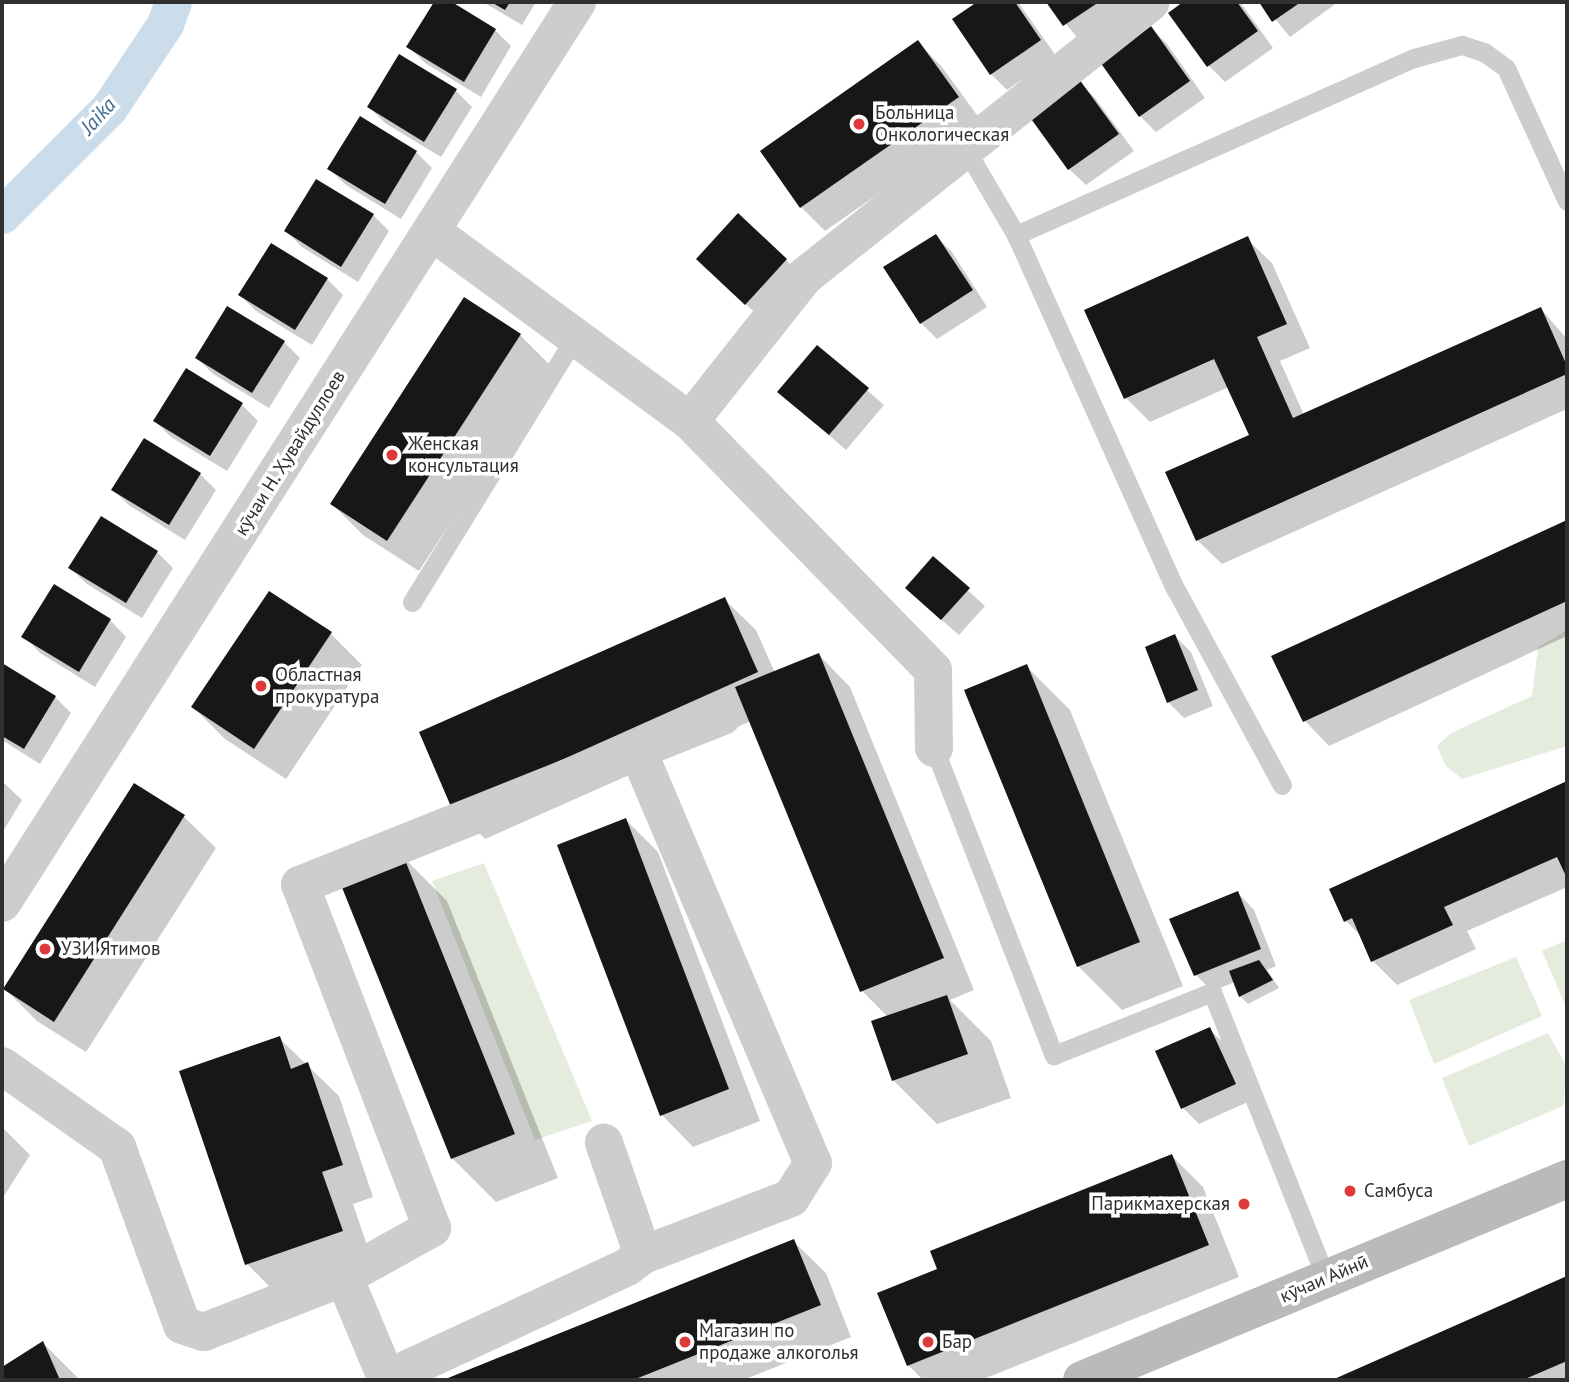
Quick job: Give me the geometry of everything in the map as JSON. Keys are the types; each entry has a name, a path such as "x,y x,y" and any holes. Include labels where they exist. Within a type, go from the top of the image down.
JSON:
{"main road":[{"name":"кӯчаи Айнӣ","path":"1082,1380 1567,1179"}],"street":[{"name":"кӯчаи Н. Ҳувайдуллоев","path":"2,904 577,2"},
{"path":"690,421 805,276 1151,2"},
{"path":"431,231 690,421 933,670 934,748"},
{"path":"2,1066 117,1147 183,1325 204,1332 344,1277 432,1228 300,885 722,716"},
{"path":"344,1277 386,1380 627,1267 643,1255 791,1198 813,1163 637,750"},
{"path":"604,1143 643,1255"}],"lane":[{"path":"1016,235 1414,58 1462,45 1484,52 1506,68 1567,201"},
{"path":"965,148 1016,235 1175,588 1282,785"},
{"path":"412,602 575,337"},
{"path":"934,748 1054,1055 1212,992 1326,1278"}],"shaded area":[{"path":"1567,630 1567,746 1462,779 1446,766 1437,746 1451,733 1532,696 1538,647"},
{"path":"484,863 592,1121 535,1140 432,881"},
{"path":"1567,940 1567,1009 1542,951"},
{"path":"1516,957 1542,1016 1434,1064 1409,1000"},
{"path":"1548,1033 1567,1067 1563,1106 1469,1146 1442,1078"}],"building":[{"path":"434,2 452,2 496,29 464,82 406,47"},
{"path":"491,2 510,2 505,10"},
{"path":"977,2 1015,2 1041,40 990,75 952,19"},
{"path":"1046,2 1099,2 1063,26"},
{"path":"1183,2 1237,2 1258,31 1207,67 1168,13"},
{"path":"1259,2 1301,2 1272,22"},
{"path":"1151,26 1190,81 1139,117 1100,62"},
{"name":"Больница Онкологическая","path":"918,40 959,97 800,208 760,151"},
{"path":"399,54 457,89 424,142 367,107"},
{"path":"1079,79 1119,134 1068,170 1029,116"},
{"path":"360,116 417,151 385,204 327,169"},
{"path":"316,179 374,214 341,267 284,231"},
{"path":"738,213 787,259 745,305 696,259"},
{"path":"936,234 973,290 920,324 883,267"},
{"path":"1248,236 1287,324 1257,337 1293,418 1541,307 1567,366 1567,374 1196,541 1165,472 1249,435 1214,359 1124,399 1084,310"},
{"path":"271,243 328,278 295,330 238,295"},
{"path":"464,297 521,334 387,541 330,504"},
{"path":"227,306 285,341 252,393 195,358"},
{"path":"817,345 869,388 829,435 777,392"},
{"path":"186,368 243,403 210,456 153,421"},
{"path":"144,438 201,473 169,525 111,490"},
{"path":"101,516 158,551 126,603 68,568"},
{"path":"1567,520 1567,601 1303,722 1271,656"},
{"path":"933,556 970,588 941,620 905,588"},
{"path":"54,584 111,619 79,672 21,637"},
{"path":"269,591 332,632 254,749 191,707"},
{"path":"725,597 758,672 452,809 419,732"},
{"path":"1175,634 1198,690 1167,703 1145,647"},
{"path":"819,653 944,958 860,992 735,687"},
{"path":"2,663 56,696 24,749 2,736"},
{"path":"1027,664 1140,942 1077,967 964,690"},
{"path":"1567,781 1567,873 1565,874 1557,857 1444,907 1453,925 1371,962 1352,918 1344,922 1329,889"},
{"path":"134,783 185,815 54,1022 3,989"},
{"path":"626,818 729,1089 660,1116 557,845"},
{"path":"403,855 515,1134 451,1159 339,880"},
{"path":"1238,891 1261,949 1194,976 1169,919"},
{"path":"1259,960 1273,980 1239,997 1229,971"},
{"path":"947,995 968,1054 892,1081 871,1021"},
{"path":"1210,1027 1236,1084 1181,1109 1155,1051"},
{"path":"280,1036 291,1069 308,1062 343,1165 322,1172 343,1231 245,1265 179,1071"},
{"path":"1172,1154 1209,1245 907,1366 877,1293 937,1269 930,1251"},
{"path":"794,1239 821,1305 633,1380 443,1380"},
{"path":"1567,1276 1567,1361 1523,1380 1332,1380"},
{"path":"43,1341 60,1380 2,1380 2,1367"}],"waterway":[{"name":"Jaika","path":"2,215 109,108 165,24 173,2"}],"place":[{"name":"Больница Онкологическая","path":"859,124"},
{"name":"Женская консультация","path":"392,455"},
{"name":"Областная прокуратура","path":"261,686"},
{"name":"УЗИ Ятимов","path":"45,949"},
{"name":"Самбуса","path":"1350,1191"},
{"name":"Парикмахерская","path":"1244,1204"},
{"name":"Магазин по продаже алкоголья","path":"685,1342"},
{"name":"Бар","path":"928,1342"}]}
